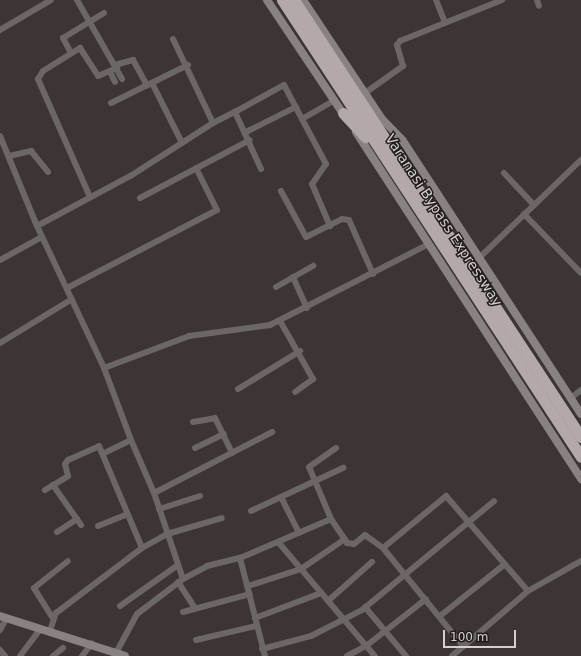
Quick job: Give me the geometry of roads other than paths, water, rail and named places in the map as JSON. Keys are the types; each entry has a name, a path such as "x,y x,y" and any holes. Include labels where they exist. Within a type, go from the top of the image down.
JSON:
{"highway":[{"name":"Varanasi Bypass Expressway","path":"285,1 358,98 581,437"},
{"name":"Varanasi Bypass Expressway","path":"358,98 395,173 581,457"},
{"path":"343,113 395,173"},
{"path":"382,119 401,162"}],"street":[{"path":"0,30 51,0"},
{"path":"77,0 122,79"},
{"path":"267,0 335,100 581,479"},
{"path":"303,0 358,98 382,119 403,141 478,259 581,414"},
{"path":"436,0 445,22"},
{"path":"358,98 403,66 397,45 400,41 502,0"},
{"path":"70,53 62,38 104,13"},
{"path":"173,40 188,65 213,123"},
{"path":"90,197 38,79 43,71 70,53 82,49 98,76 110,72 116,67 133,60 149,84 182,143"},
{"path":"111,103 188,65"},
{"path":"110,72 115,82"},
{"path":"37,226 90,197 213,123 284,85 326,164 312,184 330,226"},
{"path":"302,119 335,100"},
{"path":"246,132 296,107"},
{"path":"235,112 250,140 260,169"},
{"path":"1,140 9,156 37,226 104,368 131,440 154,493 178,565 180,581 195,608"},
{"path":"140,198 250,140"},
{"path":"9,156 31,151 48,172"},
{"path":"478,259 581,160"},
{"path":"67,288 217,210 196,168"},
{"path":"504,173 534,205"},
{"path":"281,191 306,237 330,226 349,220 373,274"},
{"path":"524,214 581,274"},
{"path":"0,260 42,237"},
{"path":"104,368 190,336 252,330 280,321 429,244"},
{"path":"576,268 581,263"},
{"path":"276,287 313,266"},
{"path":"293,277 307,308"},
{"path":"0,343 72,299"},
{"path":"280,321 300,351 313,379 296,392"},
{"path":"238,389 300,351"},
{"path":"570,398 581,390"},
{"path":"193,422 212,416 224,434 232,453"},
{"path":"154,493 272,432"},
{"path":"195,448 224,434"},
{"path":"104,453 131,440"},
{"path":"45,490 68,476 65,464 68,460 96,445 104,453 142,548"},
{"path":"336,448 310,465 331,519 344,539 351,544 365,535 383,548 463,646"},
{"path":"251,511 316,483 343,468"},
{"path":"53,486 81,525"},
{"path":"159,509 200,496"},
{"path":"383,548 446,496 528,591"},
{"path":"281,497 299,533"},
{"path":"262,649 311,636 345,620 365,607 494,501"},
{"path":"98,526 128,514"},
{"path":"52,617 142,548 167,534 222,518"},
{"path":"58,532 77,519"},
{"path":"116,653 137,614 180,581 208,566 240,558 279,543 331,519"},
{"path":"248,586 301,569 344,539"},
{"path":"279,543 375,656"},
{"path":"240,558 250,594 256,626 265,656"},
{"path":"452,656 528,591 581,560"},
{"path":"50,631 52,617 34,588 68,561"},
{"path":"328,600 372,562"},
{"path":"440,616 505,564"},
{"path":"120,606 178,565"},
{"path":"255,618 321,593"},
{"path":"183,612 250,594"},
{"path":"347,656 366,646 426,599"},
{"path":"365,607 406,656"},
{"path":"0,630 3,618 92,643 125,656"},
{"path":"196,640 256,626"},
{"path":"20,656 40,629"},
{"path":"82,656 92,643"},
{"path":"53,656 63,648"},
{"path":"0,650 5,656"},
{"path":"458,651 462,656"}]}
